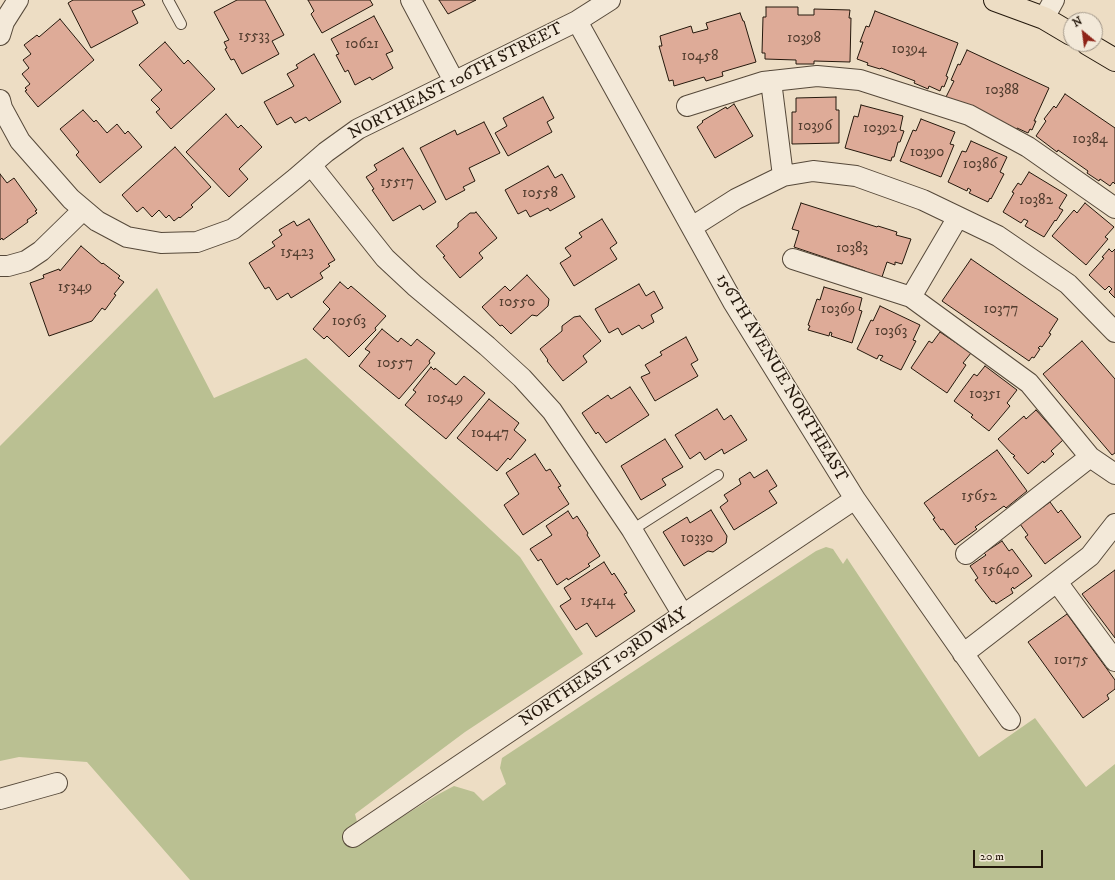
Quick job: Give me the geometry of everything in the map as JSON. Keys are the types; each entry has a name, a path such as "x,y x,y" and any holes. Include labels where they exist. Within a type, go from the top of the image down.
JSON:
{"main road":[{"path":"995,0 1049,9 1063,25"},
{"path":"1102,52 1115,60"}],"street":[{"path":"0,35 4,22 18,0"},
{"path":"411,0 454,81"},
{"name":"NORTHEAST 106TH STREET","path":"0,100 2,108 20,141 71,199 97,221 127,237 161,243 197,242 233,229 326,152 358,129 577,21 610,0"},
{"name":"156TH AVENUE NORTHEAST","path":"577,21 733,302 855,499 1010,720"},
{"path":"687,106 763,82 817,76 860,80 969,115 1028,147 1115,208"},
{"path":"771,81 783,176"},
{"path":"311,165 385,258 415,286 507,364 551,409 632,530 683,615"},
{"path":"692,227 736,199 783,176 813,171 856,176 923,200 998,236 1068,284 1115,332"},
{"path":"0,266 8,266 26,261 41,251 83,210"},
{"path":"911,297 958,217"},
{"path":"793,259 911,297 1029,383 1090,457 1115,474"},
{"path":"966,554 1090,457"},
{"name":"NORTHEAST 103RD WAY","path":"353,837 855,499"},
{"path":"963,654 1090,556 1115,524"},
{"path":"1057,582 1115,661"},
{"path":"0,799 58,783"}],"lane":[{"path":"168,0 181,24"},
{"path":"632,530 718,475"}],"green space":[{"path":"157,288 214,398 306,358 520,557 583,654 465,732 355,814 362,842 454,786 474,792 483,801 506,784 500,768 502,758 816,551 826,547 833,549 843,564 847,558 979,757 1035,718 1086,787 1115,764 1115,880 190,880 87,762 19,757 0,761 0,446"}],"building":[{"path":"73,0 142,0 145,5 132,11 138,23 91,48 68,3"},
{"path":"237,0 265,0 284,35 272,41 279,54 242,74 234,59 231,60 225,49 227,48 224,42 229,40 214,12"},
{"path":"308,0 370,0 373,5 322,33 311,14 314,11"},
{"path":"439,0 476,0 448,14"},
{"path":"766,7 798,7 798,15 814,15 814,9 850,10 850,62 814,61 814,64 796,64 796,60 765,59 765,53 762,53 763,17 766,17"},
{"path":"875,11 958,43 946,76 948,77 944,87 942,86 940,91 929,86 928,89 914,83 915,81 881,68 867,65 868,63 857,59 863,42 860,42 866,26 869,27"},
{"path":"740,13 744,21 756,62 722,72 723,76 706,81 704,77 674,86 673,80 669,81 659,46 662,46 660,36 691,26 693,33 708,29 706,23"},
{"path":"374,16 393,51 386,54 393,68 372,80 370,77 355,85 348,70 345,72 336,55 339,54 331,39"},
{"path":"60,19 94,60 38,107 25,91 27,90 25,88 30,84 22,74 29,68 23,60 31,54 24,45 37,35 39,37"},
{"path":"165,42 184,64 188,60 215,89 171,129 156,112 160,109 151,100 162,90 139,65"},
{"path":"967,50 1049,88 1034,121 1036,121 1032,130 1030,129 1028,133 1017,128 1016,130 946,97 954,81 951,80 958,64 960,65"},
{"path":"314,54 341,102 309,121 306,117 295,123 291,117 277,125 264,102 294,86 287,74 298,68 296,65"},
{"path":"1065,94 1115,128 1115,184 1113,182 1110,186 1100,179 1099,181 1087,173 1088,171 1058,150 1057,152 1036,136 1046,121 1044,119 1054,106 1056,108"},
{"path":"543,97 554,118 547,122 552,132 508,156 495,133 507,126 503,118"},
{"path":"836,97 836,110 839,110 839,143 792,144 792,112 796,112 796,98"},
{"path":"734,104 753,136 715,158 697,127 703,122 702,121"},
{"path":"861,105 903,116 900,130 904,131 891,161 845,148 854,116 858,117"},
{"path":"83,110 94,122 96,120 107,133 117,124 125,134 128,131 142,147 100,183 76,155 79,152 60,129"},
{"path":"226,114 238,128 241,125 262,147 239,169 248,179 229,197 186,152"},
{"path":"921,119 955,132 950,144 954,145 941,177 900,161 913,130 916,131"},
{"path":"484,122 500,153 469,168 475,181 463,187 465,190 446,200 420,148 455,130 457,135"},
{"path":"971,141 1007,157 1000,172 1004,174 988,202 969,193 971,190 968,188 967,191 948,182 962,151 966,152"},
{"path":"175,147 211,187 191,205 193,207 174,221 169,215 166,218 159,210 152,217 143,207 137,212 122,195"},
{"path":"403,148 436,202 423,210 420,205 393,221 372,190 374,189 366,177 377,170 374,165"},
{"path":"548,166 555,178 562,174 575,197 550,211 548,208 530,217 526,210 518,214 505,190"},
{"path":"1029,172 1067,195 1059,208 1063,210 1044,237 1025,226 1028,221 1024,219 1021,223 1003,212 1014,193 1012,192 1018,183 1021,185"},
{"path":"0,174 7,183 14,178 37,210 35,211 37,213 27,220 28,222 3,240 2,238 0,240"},
{"path":"801,203 897,232 896,235 911,239 902,264 895,262 895,265 887,262 882,277 794,247 799,231 792,229"},
{"path":"1085,203 1114,227 1105,237 1108,239 1086,265 1052,236 1074,210 1077,213"},
{"path":"476,212 497,238 479,253 483,258 460,278 436,246 458,227 458,223 470,213"},
{"path":"309,219 335,260 328,264 330,266 320,273 323,278 291,298 288,293 277,300 269,287 265,289 249,263 275,246 272,242 282,235 279,230 294,221 297,226"},
{"path":"602,219 617,243 610,248 617,259 574,286 560,263 571,256 565,248 582,237 579,233"},
{"path":"81,246 102,264 103,263 120,276 118,278 124,282 114,294 116,295 105,310 102,308 92,321 49,336 30,283 44,278 43,275 59,269 60,271"},
{"path":"1109,249 1112,252 1115,249 1115,298 1109,292 1112,289 1109,286 1105,290 1089,275 1104,258 1102,257"},
{"path":"971,259 1058,319 1049,333 1051,334 1042,347 1040,346 1038,348 1040,349 1034,358 1032,357 1029,361 942,301"},
{"path":"527,275 549,299 548,306 537,316 532,315 511,334 502,325 500,326 482,307 505,286 510,291"},
{"path":"340,282 348,289 351,286 386,316 375,328 376,330 349,357 327,336 324,339 313,329 330,309 323,302"},
{"path":"639,284 646,296 654,291 663,308 651,315 654,322 642,329 639,325 622,335 618,328 609,333 595,309"},
{"path":"824,287 862,298 859,310 862,311 852,343 831,336 832,333 830,332 829,336 808,330 810,326 808,325 817,299 820,300"},
{"path":"880,306 920,325 913,340 916,341 901,370 880,360 883,356 879,355 877,359 857,349 871,320 873,321"},
{"path":"580,316 601,341 583,356 587,362 563,381 547,361 548,360 540,349 562,331 562,326 574,317"},
{"path":"382,329 398,342 401,338 411,346 417,339 435,353 429,361 430,363 399,399 359,366 370,352 365,349"},
{"path":"940,332 971,353 963,363 966,365 947,393 911,368 929,341 932,343"},
{"path":"686,337 698,360 691,364 698,376 655,401 641,377 650,373 645,365 662,355 660,352"},
{"path":"1082,341 1115,379 1115,453 1112,455 1043,374"},
{"path":"985,366 1017,390 1007,403 1010,406 989,431 971,417 973,415 954,401 974,374 977,376"},
{"path":"431,367 434,370 435,368 456,385 464,376 485,393 446,439 405,405 416,392 413,390"},
{"path":"630,387 649,415 606,443 598,432 596,434 582,413 608,395 611,399"},
{"path":"489,399 519,423 514,430 526,440 510,460 508,458 497,471 457,438"},
{"path":"717,409 724,420 731,415 747,440 724,454 722,449 705,460 700,452 690,459 675,435"},
{"path":"1036,410 1063,440 1051,451 1054,454 1028,474 1013,457 1015,456 998,439 1024,416 1026,419"},
{"path":"665,439 683,467 662,479 666,485 641,500 621,466"},
{"path":"997,450 1027,491 1006,508 1004,506 975,527 977,529 955,545 943,529 941,530 933,519 935,518 924,503"},
{"path":"535,454 546,471 550,469 561,486 558,487 569,504 523,535 504,505 519,494 506,473"},
{"path":"767,470 777,486 769,491 777,503 734,530 720,507 728,501 724,495 741,484 739,479 750,472 754,478"},
{"path":"1050,502 1058,513 1061,510 1081,537 1045,564 1025,537 1028,535 1020,524"},
{"path":"711,510 727,536 726,543 713,552 708,551 684,566 663,532 687,517 690,523"},
{"path":"568,511 573,519 577,516 600,556 588,564 590,566 557,585 541,559 538,561 530,549 552,535 546,526"},
{"path":"1002,541 1009,551 1012,549 1032,576 1014,589 1013,587 1011,589 1013,593 996,604 994,601 992,602 975,580 978,578 970,566 986,555 984,553"},
{"path":"604,562 612,575 614,573 627,593 624,594 635,611 596,637 587,623 576,630 560,606 571,599 564,588"},
{"path":"1115,570 1115,638 1082,594"},
{"path":"1067,614 1115,680 1115,689 1107,695 1109,699 1083,718 1028,642"}]}
